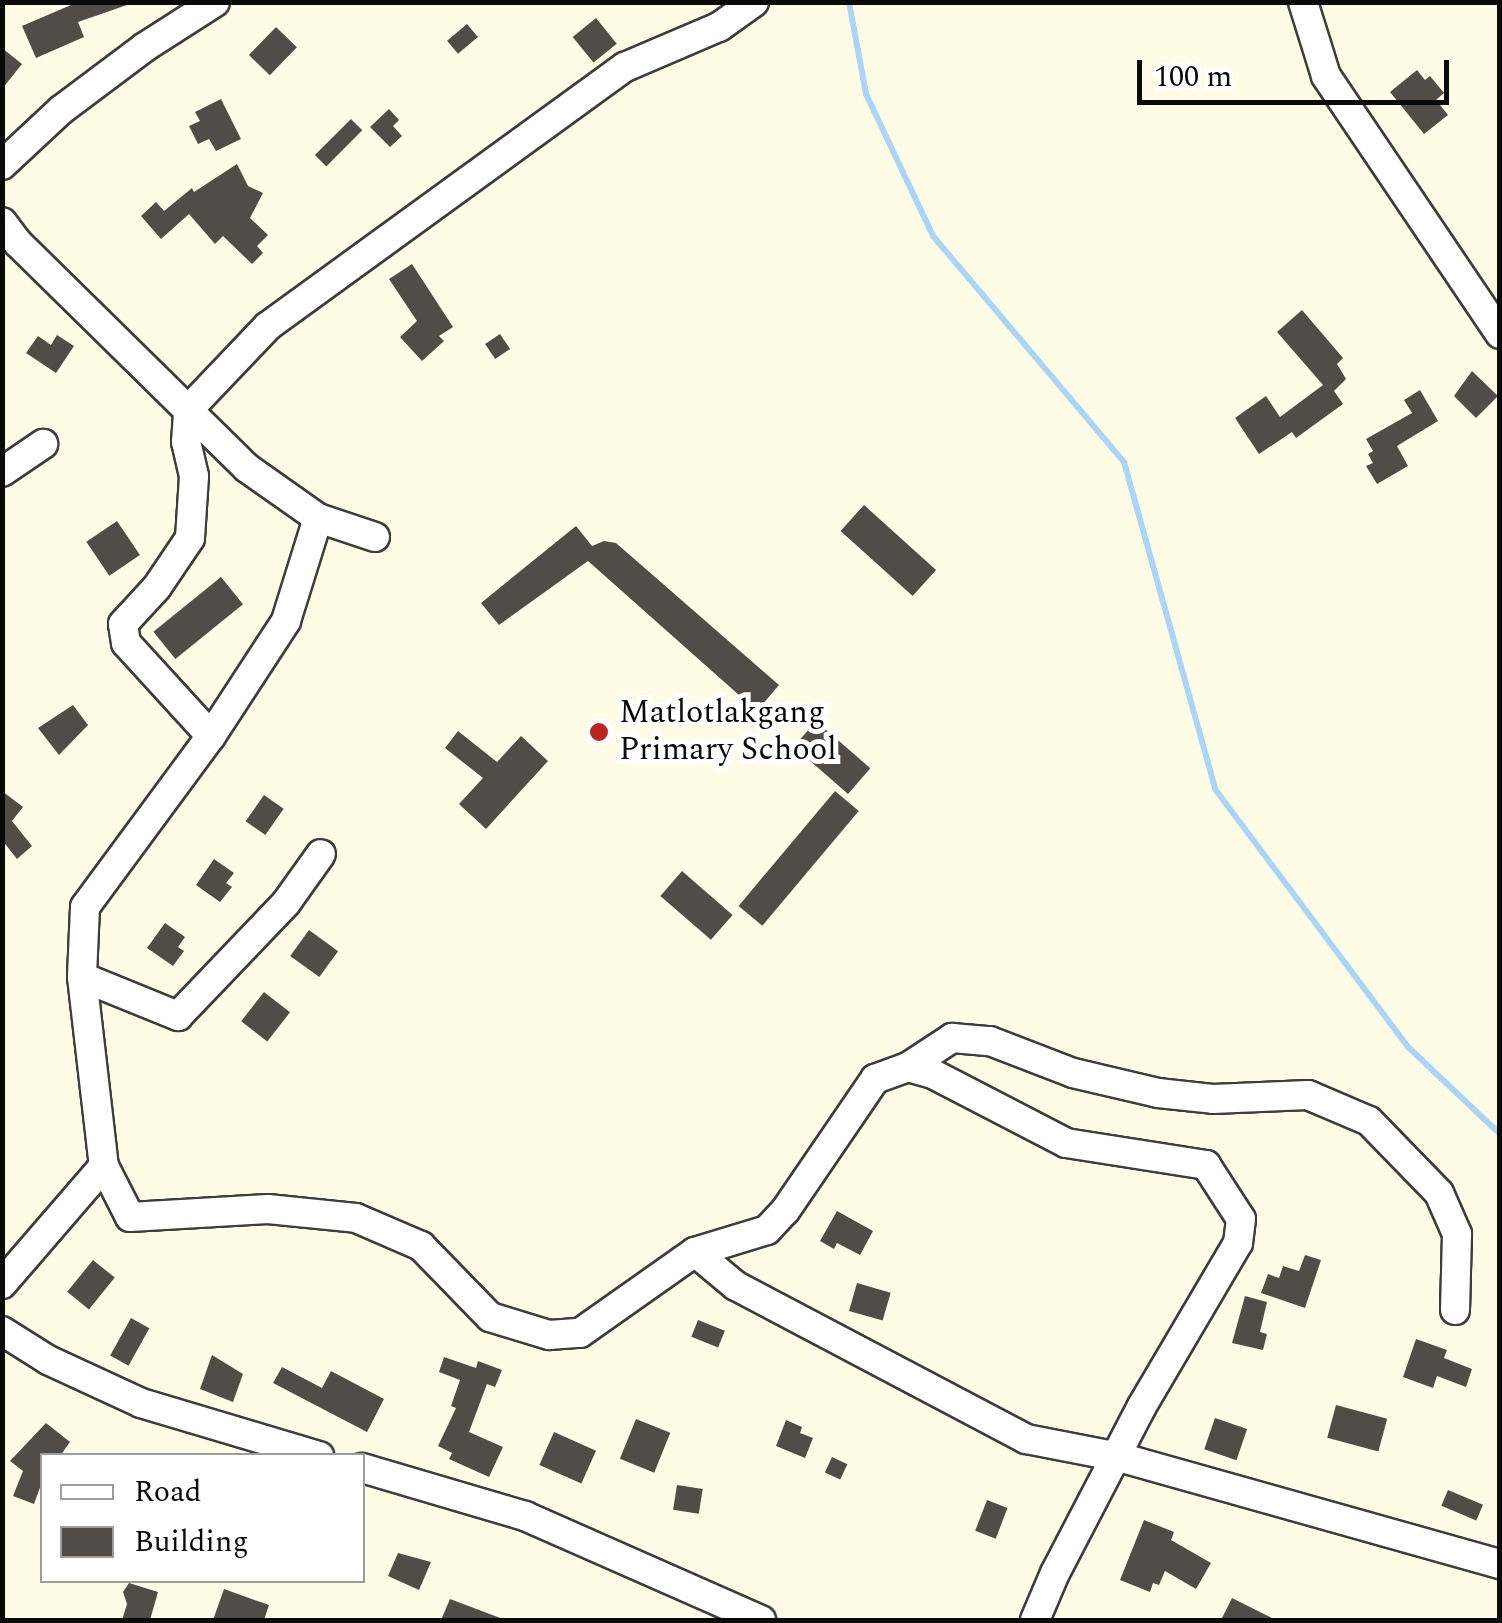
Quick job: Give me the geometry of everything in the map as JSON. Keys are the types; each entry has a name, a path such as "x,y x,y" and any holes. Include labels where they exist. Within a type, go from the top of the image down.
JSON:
{"street":[{"path":"2,165 61,110 144,47 215,2"},
{"path":"211,736 126,643 123,624 157,587 190,538 194,476 186,442 188,410 268,326 610,78 718,27 754,2"},
{"path":"1302,2 1326,76 1500,334"},
{"path":"3,224 247,468 318,518 375,537"},
{"path":"2,472 43,444"},
{"path":"318,518 286,621 211,736 85,907 82,976 104,1166 130,1217 268,1209 356,1218 421,1246 490,1317 549,1334 580,1333 695,1252 766,1230 786,1211 875,1080 908,1067 952,1038 990,1040 1073,1074 1158,1093 1213,1100 1308,1094 1369,1121 1439,1193 1457,1234 1455,1310"},
{"path":"82,976 178,1016 286,903 321,854"},
{"path":"908,1067 933,1074 1066,1143 1206,1165 1241,1219 1238,1243 1142,1406 1119,1457 1063,1556 1035,1620"},
{"path":"2,1284 104,1166"},
{"path":"695,1252 736,1286 1026,1439 1119,1457 1500,1564"},
{"path":"2,1331 48,1360 141,1403 309,1453"},
{"path":"365,1469 525,1516 760,1620"}],"building":[{"path":"78,2 127,5 78,22 84,37 36,58 22,26"},
{"path":"596,18 617,44 593,63 573,37"},
{"path":"467,24 478,37 458,54 447,41"},
{"path":"276,27 297,47 270,75 249,55"},
{"path":"2,48 22,64 2,89"},
{"path":"1417,70 1425,80 1430,76 1444,93 1436,100 1448,115 1424,134 1390,92"},
{"path":"221,99 241,139 216,151 209,139 198,144 189,126 200,121 195,112"},
{"path":"389,109 399,120 393,126 402,136 390,147 370,127"},
{"path":"351,119 362,130 326,166 315,155"},
{"path":"237,164 248,186 263,193 250,218 268,235 257,246 263,253 252,264 223,236 215,244 189,214 161,239 141,216 156,202 164,211 192,188 194,192"},
{"path":"412,264 453,327 439,336 444,341 422,361 400,337 417,321 389,279"},
{"path":"1302,310 1343,358 1337,364 1346,379 1334,391 1343,404 1296,438 1292,432 1259,454 1235,418 1266,396 1280,417 1323,385 1277,332"},
{"path":"500,334 510,349 495,359 485,344"},
{"path":"57,335 74,346 56,373 26,353 38,336 51,345"},
{"path":"1472,371 1498,396 1476,418 1454,396"},
{"path":"1420,390 1438,421 1397,446 1408,466 1377,484 1366,466 1373,463 1368,454 1373,451 1366,439 1412,413 1404,400"},
{"path":"864,505 936,570 913,596 841,531"},
{"path":"117,521 140,555 109,576 86,542"},
{"path":"576,526 592,546 604,541 616,543 779,685 757,711 588,561 499,625 481,603"},
{"path":"221,577 243,604 175,659 153,632"},
{"path":"73,705 88,725 59,755 38,728"},
{"path":"816,721 870,768 848,794 794,747"},
{"path":"458,731 497,762 521,736 548,761 486,829 459,804 483,778 445,748"},
{"path":"2,791 23,807 12,821 32,846 17,859 2,840"},
{"path":"835,791 859,811 762,926 739,906"},
{"path":"264,795 284,809 265,835 246,821"},
{"path":"214,859 234,873 226,883 232,887 220,902 196,885"},
{"path":"682,871 733,915 711,940 660,896"},
{"path":"165,923 185,937 178,947 184,951 173,966 147,948"},
{"path":"309,930 338,951 319,977 290,956"},
{"path":"264,992 290,1012 267,1041 241,1021"},
{"path":"837,1211 873,1231 860,1255 837,1243 834,1249 820,1241"},
{"path":"1305,1255 1321,1260 1305,1308 1261,1293 1268,1274 1279,1278 1283,1266 1299,1271"},
{"path":"93,1260 115,1278 89,1309 67,1292"},
{"path":"857,1283 891,1293 883,1321 849,1311"},
{"path":"1245,1296 1267,1302 1260,1332 1267,1334 1263,1350 1232,1343"},
{"path":"131,1318 149,1328 129,1366 110,1356"},
{"path":"698,1320 725,1331 718,1348 691,1337"},
{"path":"1416,1339 1447,1350 1444,1358 1472,1369 1466,1387 1437,1376 1433,1388 1403,1377"},
{"path":"212,1355 243,1374 233,1402 200,1389"},
{"path":"444,1357 476,1368 478,1361 502,1370 495,1387 487,1384 469,1432 503,1447 489,1477 449,1459 452,1453 438,1446 456,1408 451,1406 460,1380 439,1372"},
{"path":"282,1367 322,1388 331,1371 384,1399 367,1432 273,1383"},
{"path":"1336,1405 1387,1419 1378,1452 1327,1438"},
{"path":"1215,1418 1247,1429 1236,1460 1204,1449"},
{"path":"636,1419 670,1433 654,1473 620,1459"},
{"path":"786,1420 802,1427 800,1433 813,1438 805,1458 776,1446"},
{"path":"46,1423 70,1442 62,1453 40,1453 40,1488 34,1504 13,1496 23,1471 10,1461"},
{"path":"554,1432 596,1451 581,1484 539,1465"},
{"path":"832,1457 847,1464 840,1480 825,1472"},
{"path":"677,1485 703,1489 699,1514 673,1510"},
{"path":"1448,1490 1483,1505 1476,1520 1441,1506"},
{"path":"987,1500 1008,1508 996,1539 975,1531"},
{"path":"1144,1520 1174,1532 1171,1540 1211,1563 1196,1589 1165,1571 1159,1585 1153,1583 1150,1592 1120,1580"},
{"path":"398,1553 431,1562 419,1590 388,1576"},
{"path":"129,1583 158,1592 150,1620 122,1620 127,1604 123,1592"},
{"path":"224,1589 269,1605 264,1620 213,1620"},
{"path":"1232,1598 1276,1620 1221,1620"},
{"path":"450,1599 503,1619 503,1620 441,1620"}],"waterway":[{"path":"849,2 866,94 933,236 1124,462 1215,789 1407,1046 1500,1134"}],"place":[{"name":"Matlotlakgang Primary School","path":"599,732"}]}
